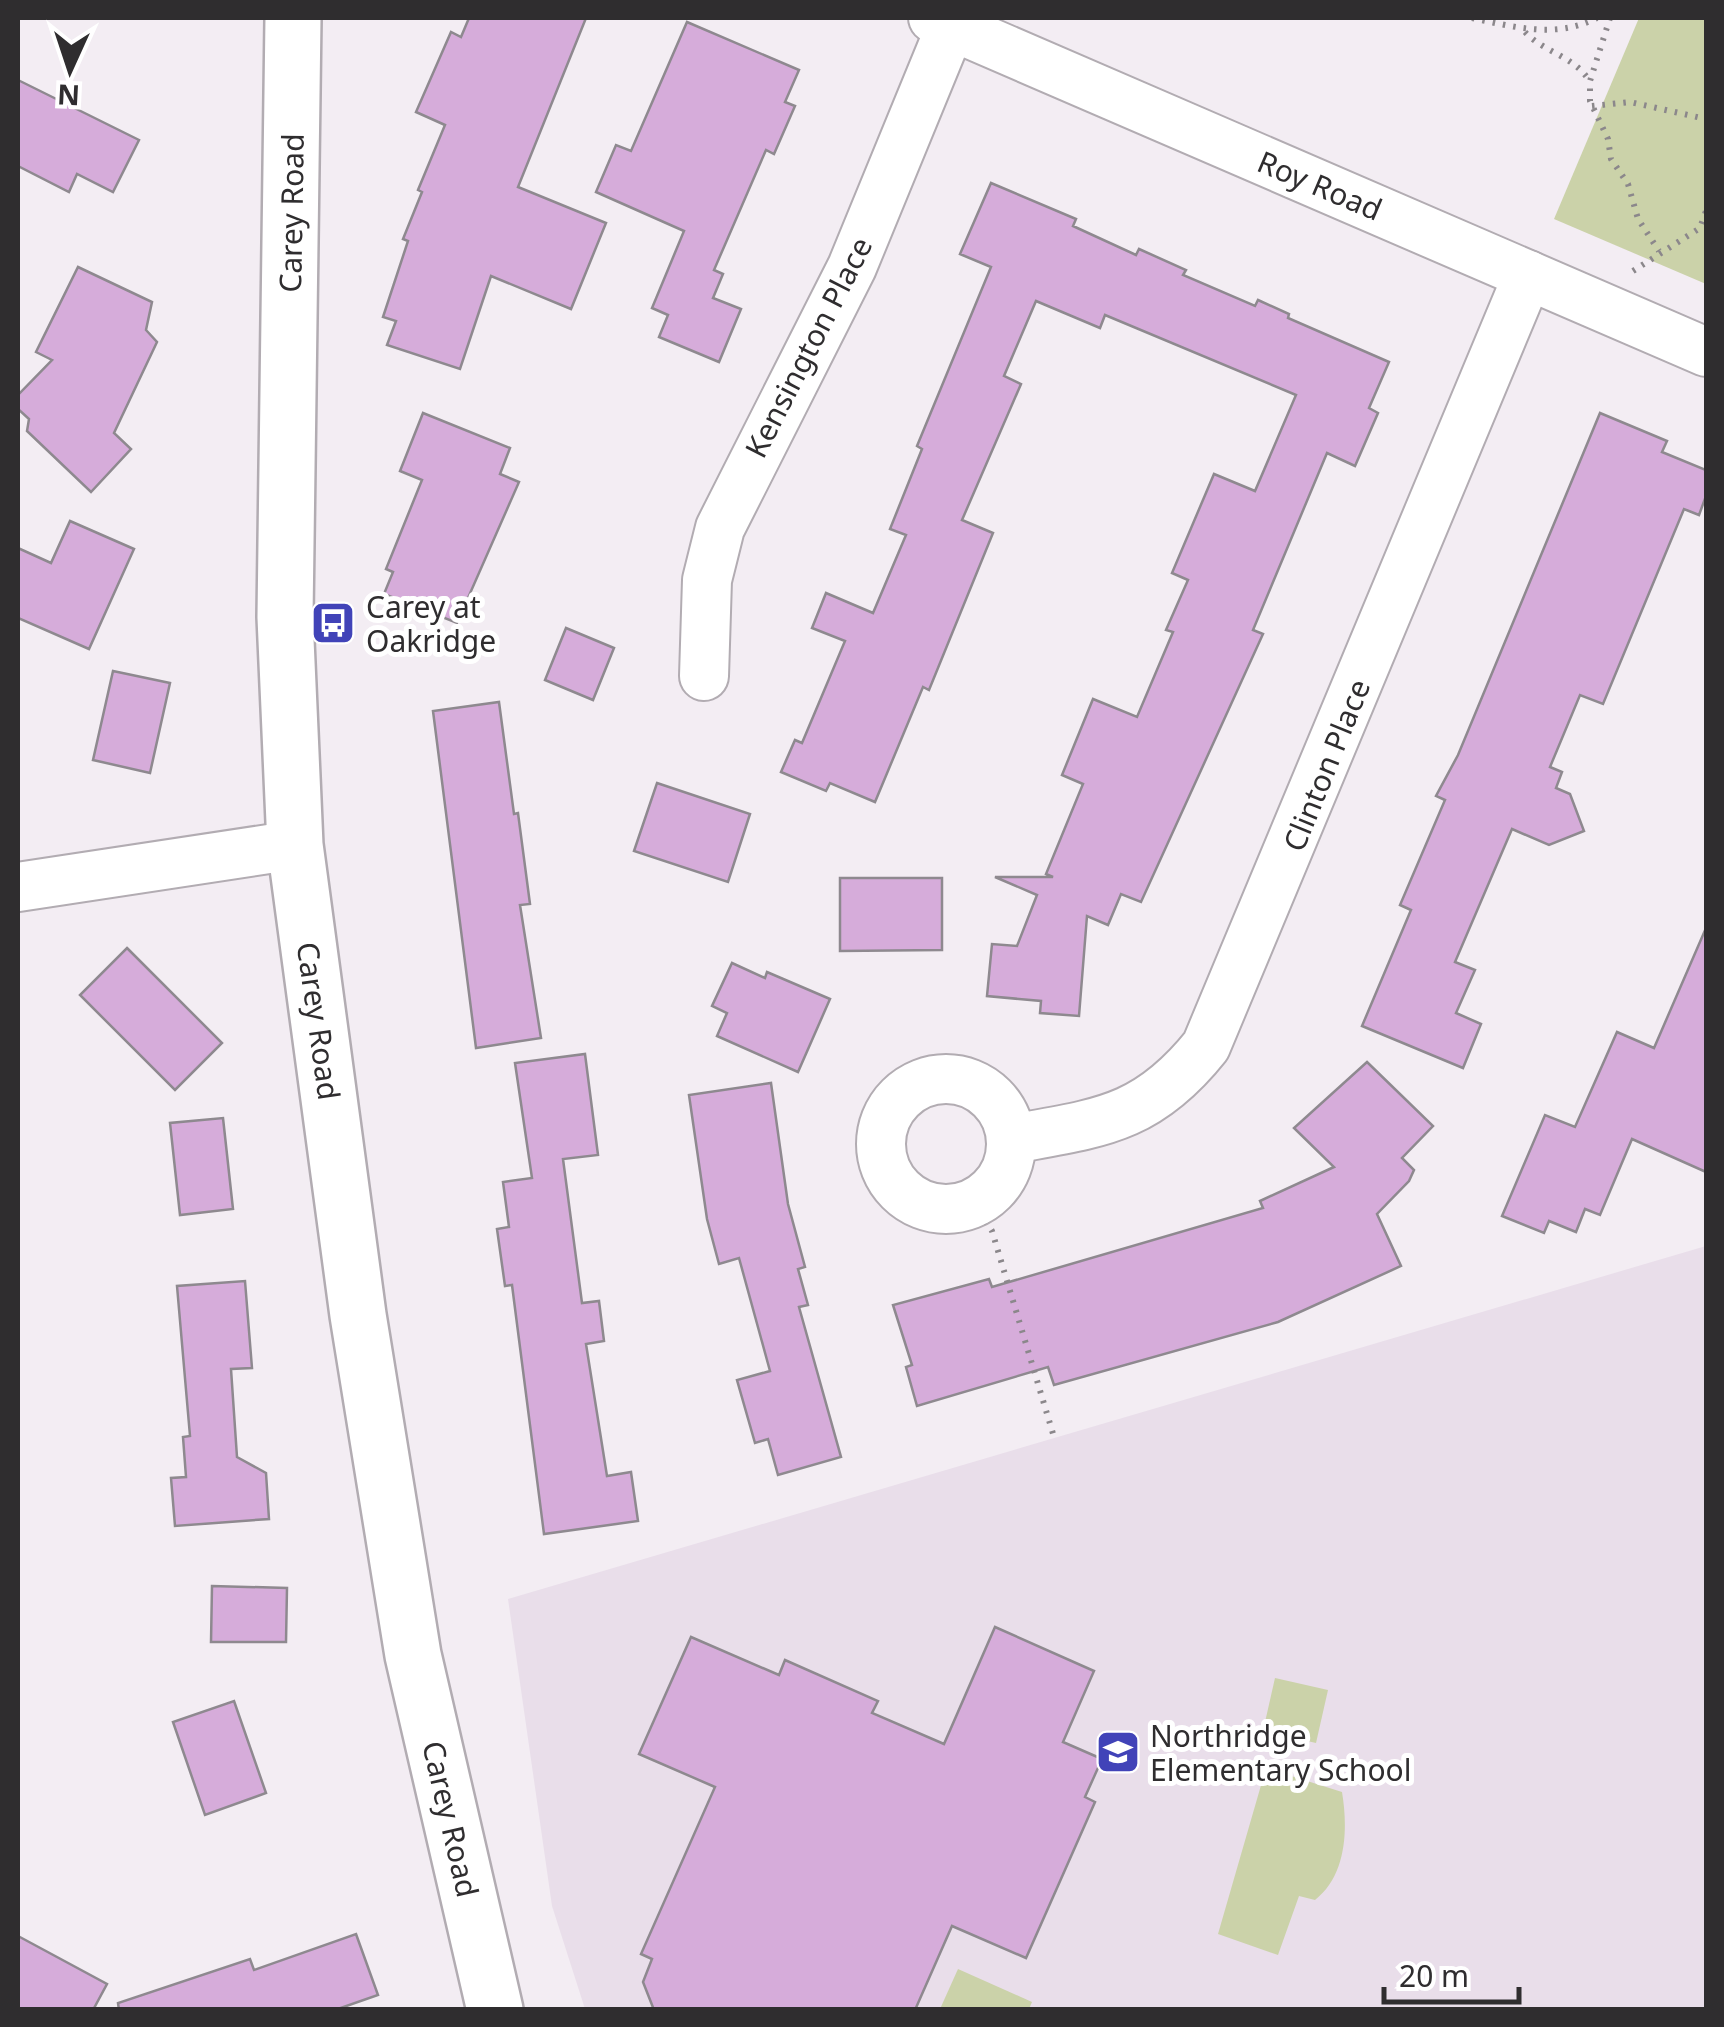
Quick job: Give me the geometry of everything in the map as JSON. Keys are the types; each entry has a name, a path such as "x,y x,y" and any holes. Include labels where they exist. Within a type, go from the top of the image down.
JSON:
{"street":[{"name":"Carey Road","path":"293,18 285,617 295,844 358,1314 414,1655 495,2010"},
{"name":"Roy Road","path":"942,22 1706,352"},
{"name":"Kensington Place","path":"704,676 707,580 720,528 852,267 942,22"},
{"name":"Clinton Place","path":"1012,1140 1095,1124 1145,1106 1181,1077 1206,1046 1528,275"},
{"path":"18,887 295,844"},
{"path":"942,1079 967,1082 990,1095 1005,1115 1012,1140 1008,1165 995,1188 975,1203 950,1209 925,1206 902,1193 887,1173 880,1148 891,1111 917,1085 942,1079"}],"path":[{"path":"1472,18 1524,31 1547,31 1597,18"},
{"path":"1610,18 1590,81 1592,106 1612,158 1628,184 1638,219 1659,251"},
{"path":"1524,31 1540,48 1580,67 1590,81"},
{"path":"1592,106 1630,102 1706,119"},
{"path":"1606,309 1622,282 1659,251 1677,246 1700,228 1706,212"},
{"path":"975,1203 992,1231 1054,1437"}],"shaded area":[{"name":"Northridge Elementary School","path":"1706,1246 1706,2009 585,2009 552,1906 508,1599"}],"green space":[{"path":"1639,18 1706,18 1706,284 1554,219"},
{"path":"1275,1678 1328,1690 1316,1743 1263,1731"},
{"path":"1266,1768 1342,1792 1345,1821 1343,1850 1334,1878 1315,1900 1299,1896 1278,1955 1218,1934"},
{"path":"958,1969 1032,2002 1029,2009 940,2009"}],"building":[{"path":"469,18 586,18 518,187 606,223 571,309 491,276 460,369 387,345 396,321 383,317 408,241 403,239 422,192 418,190 445,125 416,112 451,32 461,37"},
{"path":"687,22 799,70 785,102 795,106 774,154 766,150 714,270 723,274 713,298 741,309 719,362 659,337 668,315 652,308 684,231 596,192 616,145 631,151"},
{"path":"18,80 139,140 113,192 77,174 69,192 18,166"},
{"path":"991,183 1076,219 1073,226 1136,255 1139,249 1186,270 1183,275 1255,306 1258,300 1289,314 1288,318 1389,362 1369,408 1378,413 1355,466 1327,453 1253,630 1263,634 1141,902 1121,894 1108,925 1087,916 1079,1016 1040,1013 1041,1001 987,996 992,944 1017,946 1037,895 995,877 1053,877 1046,874 1083,784 1062,775 1093,699 1137,717 1173,632 1166,630 1188,580 1172,573 1214,474 1255,491 1296,395 1105,315 1100,328 1036,301 1004,376 1021,384 962,520 993,533 929,690 923,687 875,802 830,783 826,791 781,772 795,740 802,743 845,641 812,628 826,593 873,613 906,535 890,529 922,449 917,446 991,267 960,254"},
{"path":"78,267 152,302 146,330 157,342 114,433 131,449 91,492 27,431 29,419 18,409 18,395 52,360 36,352"},
{"path":"423,413 510,448 500,474 519,482 457,623 384,594 393,572 386,569 422,480 400,471"},
{"path":"1600,413 1667,441 1662,452 1706,470 1706,496 1699,515 1684,509 1603,704 1580,695 1550,767 1562,772 1556,788 1570,794 1584,831 1549,845 1512,829 1455,962 1475,970 1456,1013 1481,1024 1463,1068 1362,1026 1411,910 1400,905 1445,800 1436,796 1458,755"},
{"path":"70,521 134,549 89,649 18,618 18,548 51,563"},
{"path":"566,628 614,648 593,700 545,680"},
{"path":"113,671 170,683 150,773 93,760"},
{"path":"499,702 530,904 520,905 541,1038 476,1048 433,711"},
{"path":"657,783 750,814 728,882 634,851"},
{"path":"840,878 942,878 942,950 840,951"},
{"path":"1706,928 1706,1172 1632,1139 1600,1215 1585,1209 1576,1232 1549,1221 1544,1233 1502,1216 1545,1115 1575,1127 1617,1032 1654,1048"},
{"path":"127,948 222,1043 175,1090 80,995"},
{"path":"732,963 765,978 767,972 830,999 798,1072 717,1036 727,1013 712,1006"},
{"path":"585,1054 598,1155 563,1159 582,1303 599,1301 604,1341 586,1344 607,1476 631,1472 638,1521 544,1534 512,1285 505,1286 497,1229 509,1227 503,1182 532,1178 515,1063"},
{"path":"1367,1062 1433,1126 1402,1158 1414,1170 1409,1181 1377,1214 1401,1266 1278,1322 1054,1385 1048,1367 917,1406 906,1367 912,1365 893,1305 989,1279 992,1287 1263,1208 1260,1201 1334,1167 1294,1128"},
{"path":"771,1083 788,1204 805,1267 798,1269 808,1305 799,1307 841,1457 778,1475 768,1439 755,1443 737,1380 770,1371 739,1258 719,1264 707,1219 689,1095"},
{"path":"223,1118 233,1209 180,1215 170,1123"},
{"path":"245,1281 252,1368 231,1369 237,1457 266,1473 269,1519 175,1526 171,1478 186,1477 183,1437 190,1436 177,1286"},
{"path":"212,1586 287,1588 286,1642 211,1642"},
{"path":"995,1627 1094,1671 1063,1742 1102,1759 1085,1797 1095,1802 1026,1958 952,1926 915,2010 654,2010 643,1982 652,1959 641,1954 715,1787 639,1754 691,1637 779,1675 785,1660 878,1701 872,1713 944,1744"},
{"path":"234,1701 266,1793 205,1815 173,1722"},
{"path":"356,1934 378,1995 335,2010 119,2010 118,2003 250,1959 254,1970"},
{"path":"18,1936 107,1984 93,2010 18,2010"}],"place":[{"name":"Carey at Oakridge","path":"333,623"},
{"name":"Northridge Elementary School","path":"1118,1752"}]}
